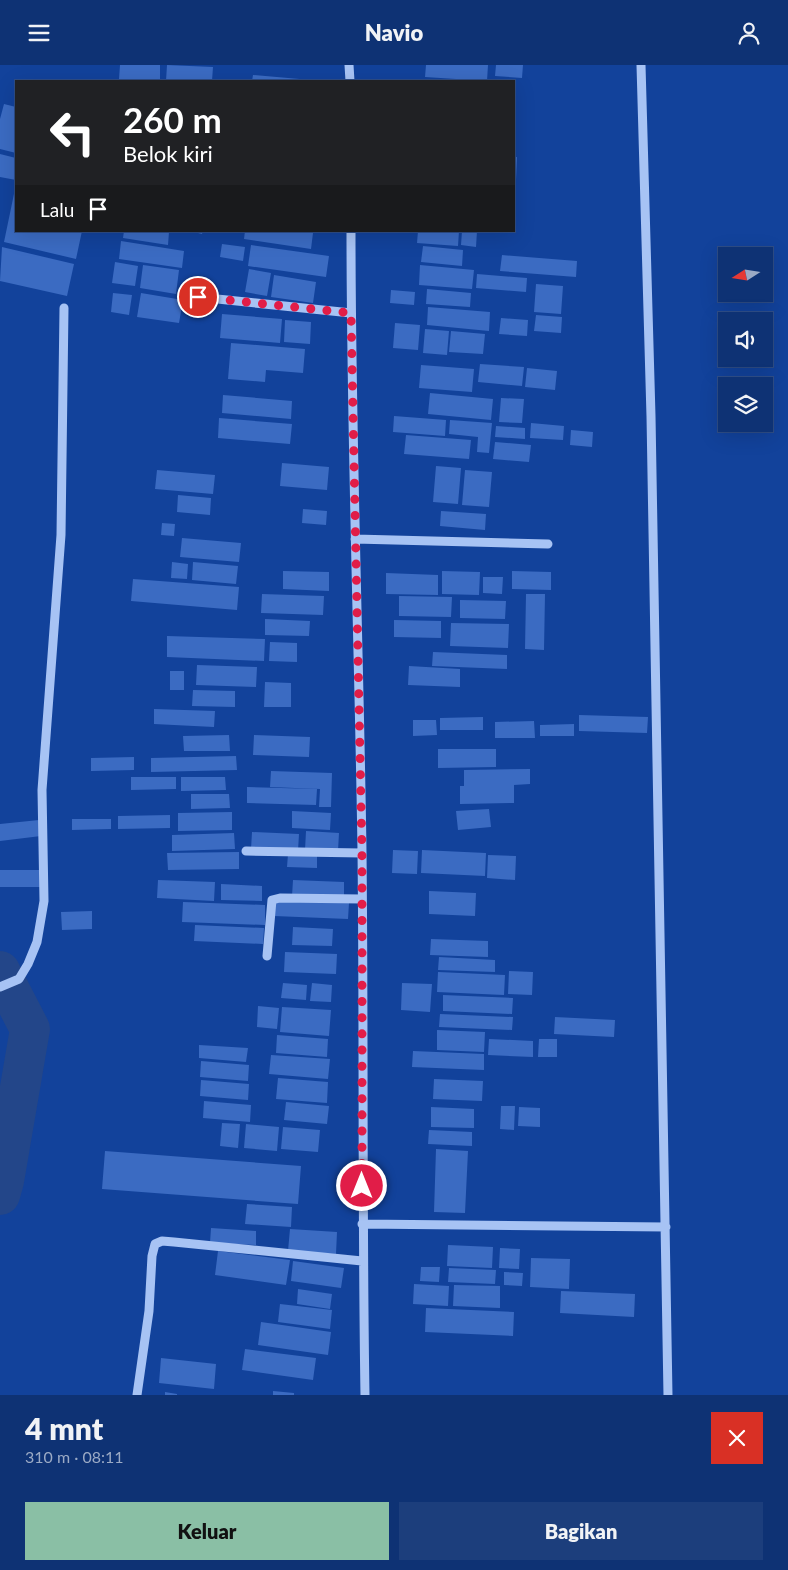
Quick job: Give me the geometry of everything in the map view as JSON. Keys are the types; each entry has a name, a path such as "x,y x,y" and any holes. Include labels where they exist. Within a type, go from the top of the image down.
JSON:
{"street":[{"path":"349,65 350,80"},
{"path":"641,65 651,417 668,1395"},
{"path":"350,232 362,853 362,1261 365,1395"},
{"path":"198,297 351,313"},
{"path":"0,987 19,979 37,942 44,901 42,790 61,535 64,308"},
{"path":"355,539 548,544"},
{"path":"246,851 362,853"},
{"path":"266,956 272,900 280,898 362,899"},
{"path":"362,1224 666,1227"},
{"path":"137,1395 149,1311 152,1256 156,1244 162,1241 174,1241 362,1261"}],"building":[{"path":"120,65 160,65 160,80 119,79"},
{"path":"167,65 213,67 212,80 166,80"},
{"path":"426,65 488,65 487,80 425,77"},
{"path":"496,65 523,65 522,78 495,76"},
{"path":"253,75 311,80 252,80"},
{"path":"4,104 15,107 15,153 0,149 0,119"},
{"path":"0,154 15,158 15,180 0,177"},
{"path":"515,157 517,157 516,180"},
{"path":"15,189 15,232 82,232 76,259 4,242"},
{"path":"124,232 169,232 168,245 123,238"},
{"path":"245,232 313,233 311,249 244,239"},
{"path":"418,232 459,232 458,246 417,243"},
{"path":"462,232 477,232 476,247 461,245"},
{"path":"121,241 184,251 182,268 119,259"},
{"path":"222,244 245,247 243,261 220,257"},
{"path":"251,245 329,256 326,277 248,266"},
{"path":"423,246 463,250 462,266 421,262"},
{"path":"2,247 74,264 67,296 0,281"},
{"path":"502,255 577,261 576,277 500,271"},
{"path":"115,262 138,266 135,286 112,283"},
{"path":"143,265 179,270 176,294 140,288"},
{"path":"420,265 474,270 472,289 419,285"},
{"path":"249,269 271,273 267,296 245,292"},
{"path":"477,274 527,278 526,292 476,288"},
{"path":"274,275 316,282 313,303 271,297"},
{"path":"536,284 563,286 561,314 534,312"},
{"path":"427,289 471,293 470,307 426,304"},
{"path":"391,290 415,292 414,305 390,303"},
{"path":"113,293 132,295 129,315 111,312"},
{"path":"141,293 183,300 179,323 137,317"},
{"path":"428,307 490,312 489,331 427,325"},
{"path":"222,314 282,319 280,343 220,338"},
{"path":"536,315 562,317 561,333 534,331"},
{"path":"501,318 528,320 527,336 499,334"},
{"path":"285,320 311,322 310,344 284,342"},
{"path":"395,323 420,325 418,350 393,348"},
{"path":"425,329 449,331 447,355 423,353"},
{"path":"451,331 485,334 483,354 449,352"},
{"path":"231,343 305,349 303,373 266,370 265,382 228,379"},
{"path":"480,364 524,367 522,386 478,382"},
{"path":"421,365 474,369 472,392 419,388"},
{"path":"527,368 557,371 555,390 525,387"},
{"path":"430,393 493,399 491,420 428,414"},
{"path":"223,395 292,401 291,419 222,413"},
{"path":"501,398 524,399 522,423 499,422"},
{"path":"394,416 446,420 445,436 393,432"},
{"path":"219,418 292,424 290,444 218,438"},
{"path":"450,420 492,423 489,453 477,452 478,437 449,434"},
{"path":"531,423 564,426 563,440 530,438"},
{"path":"496,426 525,428 525,439 495,437"},
{"path":"571,430 593,432 592,447 570,445"},
{"path":"406,435 471,440 469,459 404,454"},
{"path":"495,442 531,445 529,462 493,459"},
{"path":"282,463 329,467 327,490 280,486"},
{"path":"436,466 461,468 458,504 433,502"},
{"path":"157,470 215,475 213,494 155,489"},
{"path":"465,470 492,472 489,507 462,505"},
{"path":"178,495 211,498 210,515 177,512"},
{"path":"303,509 327,511 326,525 302,523"},
{"path":"441,511 486,514 485,530 440,526"},
{"path":"162,523 175,524 174,536 161,535"},
{"path":"182,538 241,543 239,562 180,557"},
{"path":"172,562 188,564 187,579 171,578"},
{"path":"193,562 238,566 236,584 192,580"},
{"path":"283,571 329,572 329,591 283,589"},
{"path":"442,571 480,572 479,595 442,594"},
{"path":"512,571 551,572 551,590 512,589"},
{"path":"386,573 438,575 438,595 386,594"},
{"path":"483,577 503,577 502,594 483,593"},
{"path":"133,579 239,587 237,610 131,601"},
{"path":"262,594 324,596 323,615 261,613"},
{"path":"526,594 545,594 544,650 525,649"},
{"path":"399,596 452,597 451,617 399,616"},
{"path":"460,600 506,601 505,619 460,618"},
{"path":"265,619 310,621 309,636 265,635"},
{"path":"394,620 441,621 441,638 394,637"},
{"path":"451,623 509,624 508,648 450,646"},
{"path":"167,636 265,639 264,661 167,657"},
{"path":"270,642 297,643 297,662 269,661"},
{"path":"433,652 507,655 507,669 432,666"},
{"path":"197,665 257,667 256,687 196,685"},
{"path":"409,666 460,669 460,687 408,685"},
{"path":"170,671 184,671 184,690 170,690"},
{"path":"265,682 291,683 291,707 264,707"},
{"path":"193,690 235,691 235,707 192,706"},
{"path":"154,709 215,711 214,727 154,724"},
{"path":"579,715 648,717 647,733 579,731"},
{"path":"483,717 483,730 440,730 440,718"},
{"path":"413,720 436,720 437,735 413,736"},
{"path":"534,721 535,738 495,738 495,722"},
{"path":"574,724 574,736 540,736 540,725"},
{"path":"229,735 230,751 184,751 183,736"},
{"path":"254,735 310,737 309,757 253,755"},
{"path":"438,749 496,749 496,767 438,768"},
{"path":"236,756 237,770 151,772 151,758"},
{"path":"134,757 134,770 91,771 91,758"},
{"path":"530,769 530,784 514,785 514,803 460,804 460,786 464,786 464,770"},
{"path":"271,771 332,773 331,807 319,807 320,789 270,787"},
{"path":"131,777 176,777 176,789 131,790"},
{"path":"181,777 225,777 226,790 181,791"},
{"path":"247,787 317,789 316,805 247,803"},
{"path":"191,794 229,794 230,808 191,809"},
{"path":"489,809 491,827 458,830 456,811"},
{"path":"292,811 331,813 330,830 292,828"},
{"path":"232,812 232,830 178,831 178,813"},
{"path":"170,815 170,828 118,829 118,816"},
{"path":"72,819 111,819 111,829 72,830"},
{"path":"39,820 41,836 0,841 0,824"},
{"path":"306,831 339,833 338,851 305,850"},
{"path":"252,832 299,834 298,851 251,849"},
{"path":"234,833 235,849 172,851 172,835"},
{"path":"393,850 418,851 417,874 392,873"},
{"path":"422,850 486,853 485,876 421,873"},
{"path":"239,852 239,869 168,870 167,853"},
{"path":"288,854 317,855 317,868 287,867"},
{"path":"488,855 516,856 515,880 487,878"},
{"path":"0,870 44,870 44,887 0,887"},
{"path":"158,880 215,882 214,901 157,898"},
{"path":"293,880 344,882 344,898 292,896"},
{"path":"221,884 262,886 262,901 221,900"},
{"path":"429,891 476,893 475,916 429,914"},
{"path":"275,900 349,903 348,919 274,916"},
{"path":"183,902 265,905 265,925 182,922"},
{"path":"92,911 92,929 62,930 61,912"},
{"path":"195,925 264,928 263,944 194,941"},
{"path":"293,927 333,929 332,946 292,945"},
{"path":"431,939 488,941 488,957 430,955"},
{"path":"285,952 337,954 336,974 284,972"},
{"path":"439,957 495,960 495,972 438,970"},
{"path":"509,971 533,972 532,995 508,994"},
{"path":"438,972 505,975 504,995 437,992"},
{"path":"283,983 307,985 306,1000 281,998"},
{"path":"312,983 332,985 331,1002 310,1001"},
{"path":"402,983 432,984 430,1012 401,1010"},
{"path":"443,995 513,998 512,1014 443,1011"},
{"path":"258,1006 279,1008 277,1029 257,1027"},
{"path":"282,1007 331,1010 329,1036 280,1032"},
{"path":"440,1014 513,1017 512,1030 439,1027"},
{"path":"555,1017 615,1020 614,1037 554,1034"},
{"path":"437,1030 485,1032 484,1052 437,1050"},
{"path":"277,1035 328,1039 327,1057 276,1053"},
{"path":"489,1039 533,1041 533,1057 488,1055"},
{"path":"539,1039 557,1039 557,1057 538,1057"},
{"path":"199,1045 248,1048 246,1062 199,1058"},
{"path":"413,1051 484,1054 484,1070 412,1067"},
{"path":"271,1055 330,1059 328,1079 269,1074"},
{"path":"201,1061 249,1065 248,1081 200,1077"},
{"path":"278,1078 328,1082 327,1103 276,1099"},
{"path":"434,1079 483,1081 482,1101 433,1099"},
{"path":"201,1080 249,1084 248,1100 200,1096"},
{"path":"204,1101 251,1105 250,1122 203,1118"},
{"path":"286,1102 329,1106 327,1124 284,1120"},
{"path":"501,1106 515,1106 514,1130 500,1129"},
{"path":"431,1107 474,1109 474,1128 431,1127"},
{"path":"519,1107 540,1108 540,1127 518,1126"},
{"path":"222,1123 240,1124 238,1148 220,1146"},
{"path":"246,1124 279,1127 277,1151 244,1148"},
{"path":"283,1127 320,1130 318,1152 281,1149"},
{"path":"429,1130 472,1132 472,1146 428,1144"},
{"path":"436,1149 468,1151 465,1213 434,1212"},
{"path":"105,1151 301,1166 298,1204 102,1189"},
{"path":"247,1204 292,1207 291,1227 245,1224"},
{"path":"211,1228 256,1231 256,1245 210,1243"},
{"path":"290,1229 337,1232 336,1254 288,1251"},
{"path":"448,1245 493,1247 492,1268 447,1266"},
{"path":"500,1248 520,1249 519,1269 499,1268"},
{"path":"218,1251 290,1260 286,1285 215,1275"},
{"path":"531,1258 570,1259 569,1289 530,1287"},
{"path":"293,1261 344,1268 341,1288 291,1281"},
{"path":"421,1267 440,1267 439,1282 420,1281"},
{"path":"449,1268 496,1270 495,1284 448,1282"},
{"path":"504,1272 523,1273 522,1286 504,1285"},
{"path":"414,1284 449,1286 448,1306 413,1304"},
{"path":"454,1285 500,1286 500,1308 453,1306"},
{"path":"298,1289 332,1294 330,1309 297,1304"},
{"path":"561,1291 635,1294 634,1317 560,1313"},
{"path":"280,1304 332,1310 330,1329 278,1322"},
{"path":"426,1308 514,1312 513,1336 425,1332"},
{"path":"261,1322 331,1332 328,1355 258,1345"},
{"path":"245,1349 316,1358 313,1380 242,1370"},
{"path":"161,1358 216,1364 214,1389 159,1383"},
{"path":"273,1391 294,1393 294,1395 273,1395"},
{"path":"165,1392 177,1394 177,1395 165,1395"}],"waterway":[{"path":"0,971 30,1029 0,1195"}],"route":[{"path":"198,297 351,313 362,853 362,1186"}]}
